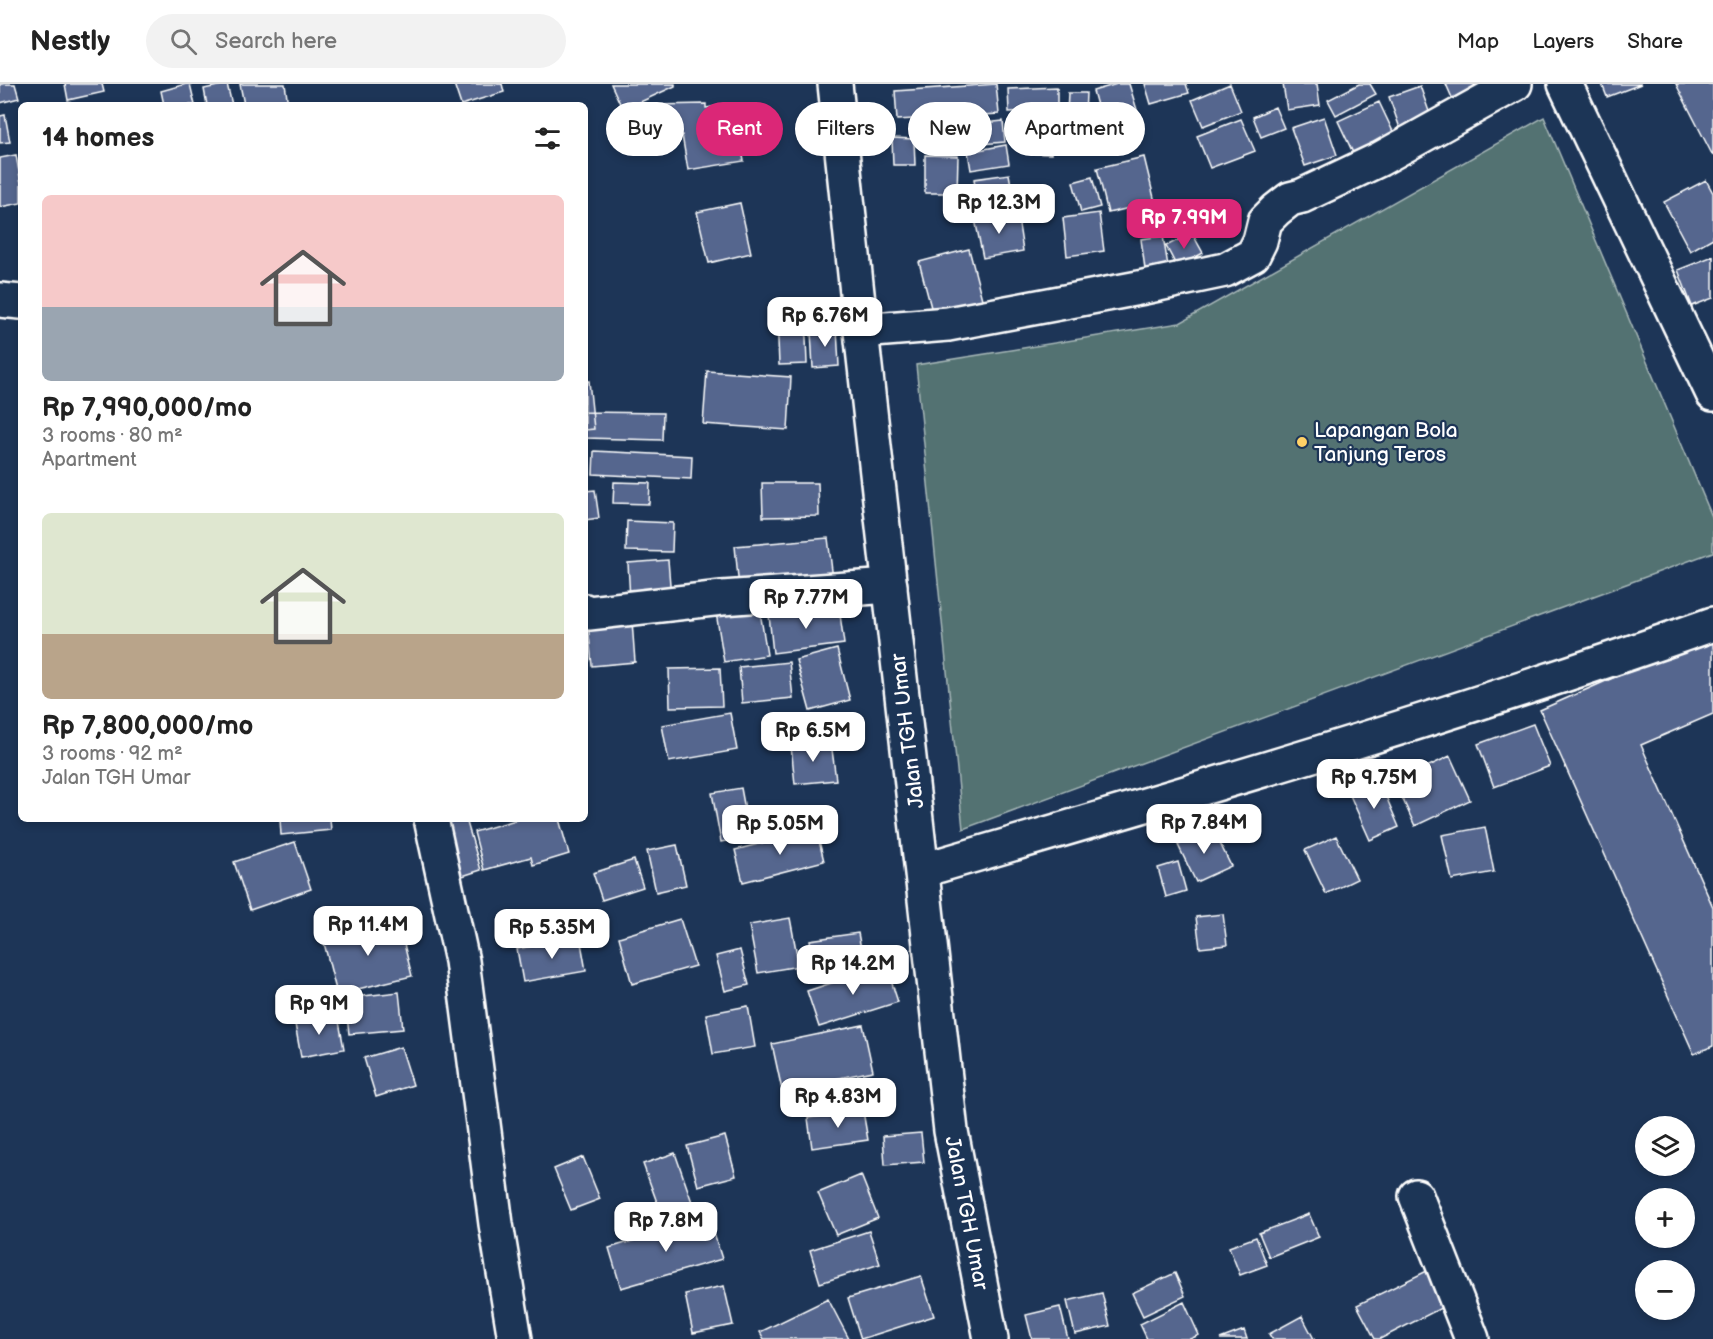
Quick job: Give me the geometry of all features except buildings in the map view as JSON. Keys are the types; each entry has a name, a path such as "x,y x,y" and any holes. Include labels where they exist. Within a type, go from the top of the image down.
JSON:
{"street":[{"name":"Jalan TGH Umar","path":"835,84 951,1131 991,1339"},
{"path":"861,331 948,324 1226,270 1252,255 1260,241 1265,221 1290,199 1302,196 1380,159 1515,84"},
{"path":"1565,84 1713,394"},
{"path":"0,300 18,302"},
{"path":"588,612 722,598 890,586"},
{"path":"923,870 1473,706 1587,669 1713,624"},
{"path":"432,822 462,961 496,1224 515,1339"},
{"path":"1416,1196 1472,1339"}],"green space":[{"name":"Lapangan Bola Tanjung Teros","path":"1544,117 1713,519 1713,552 963,829 916,365 1180,323"}],"place":[{"name":"Lapangan Bola Tanjung Teros","path":"1302,442"}]}
